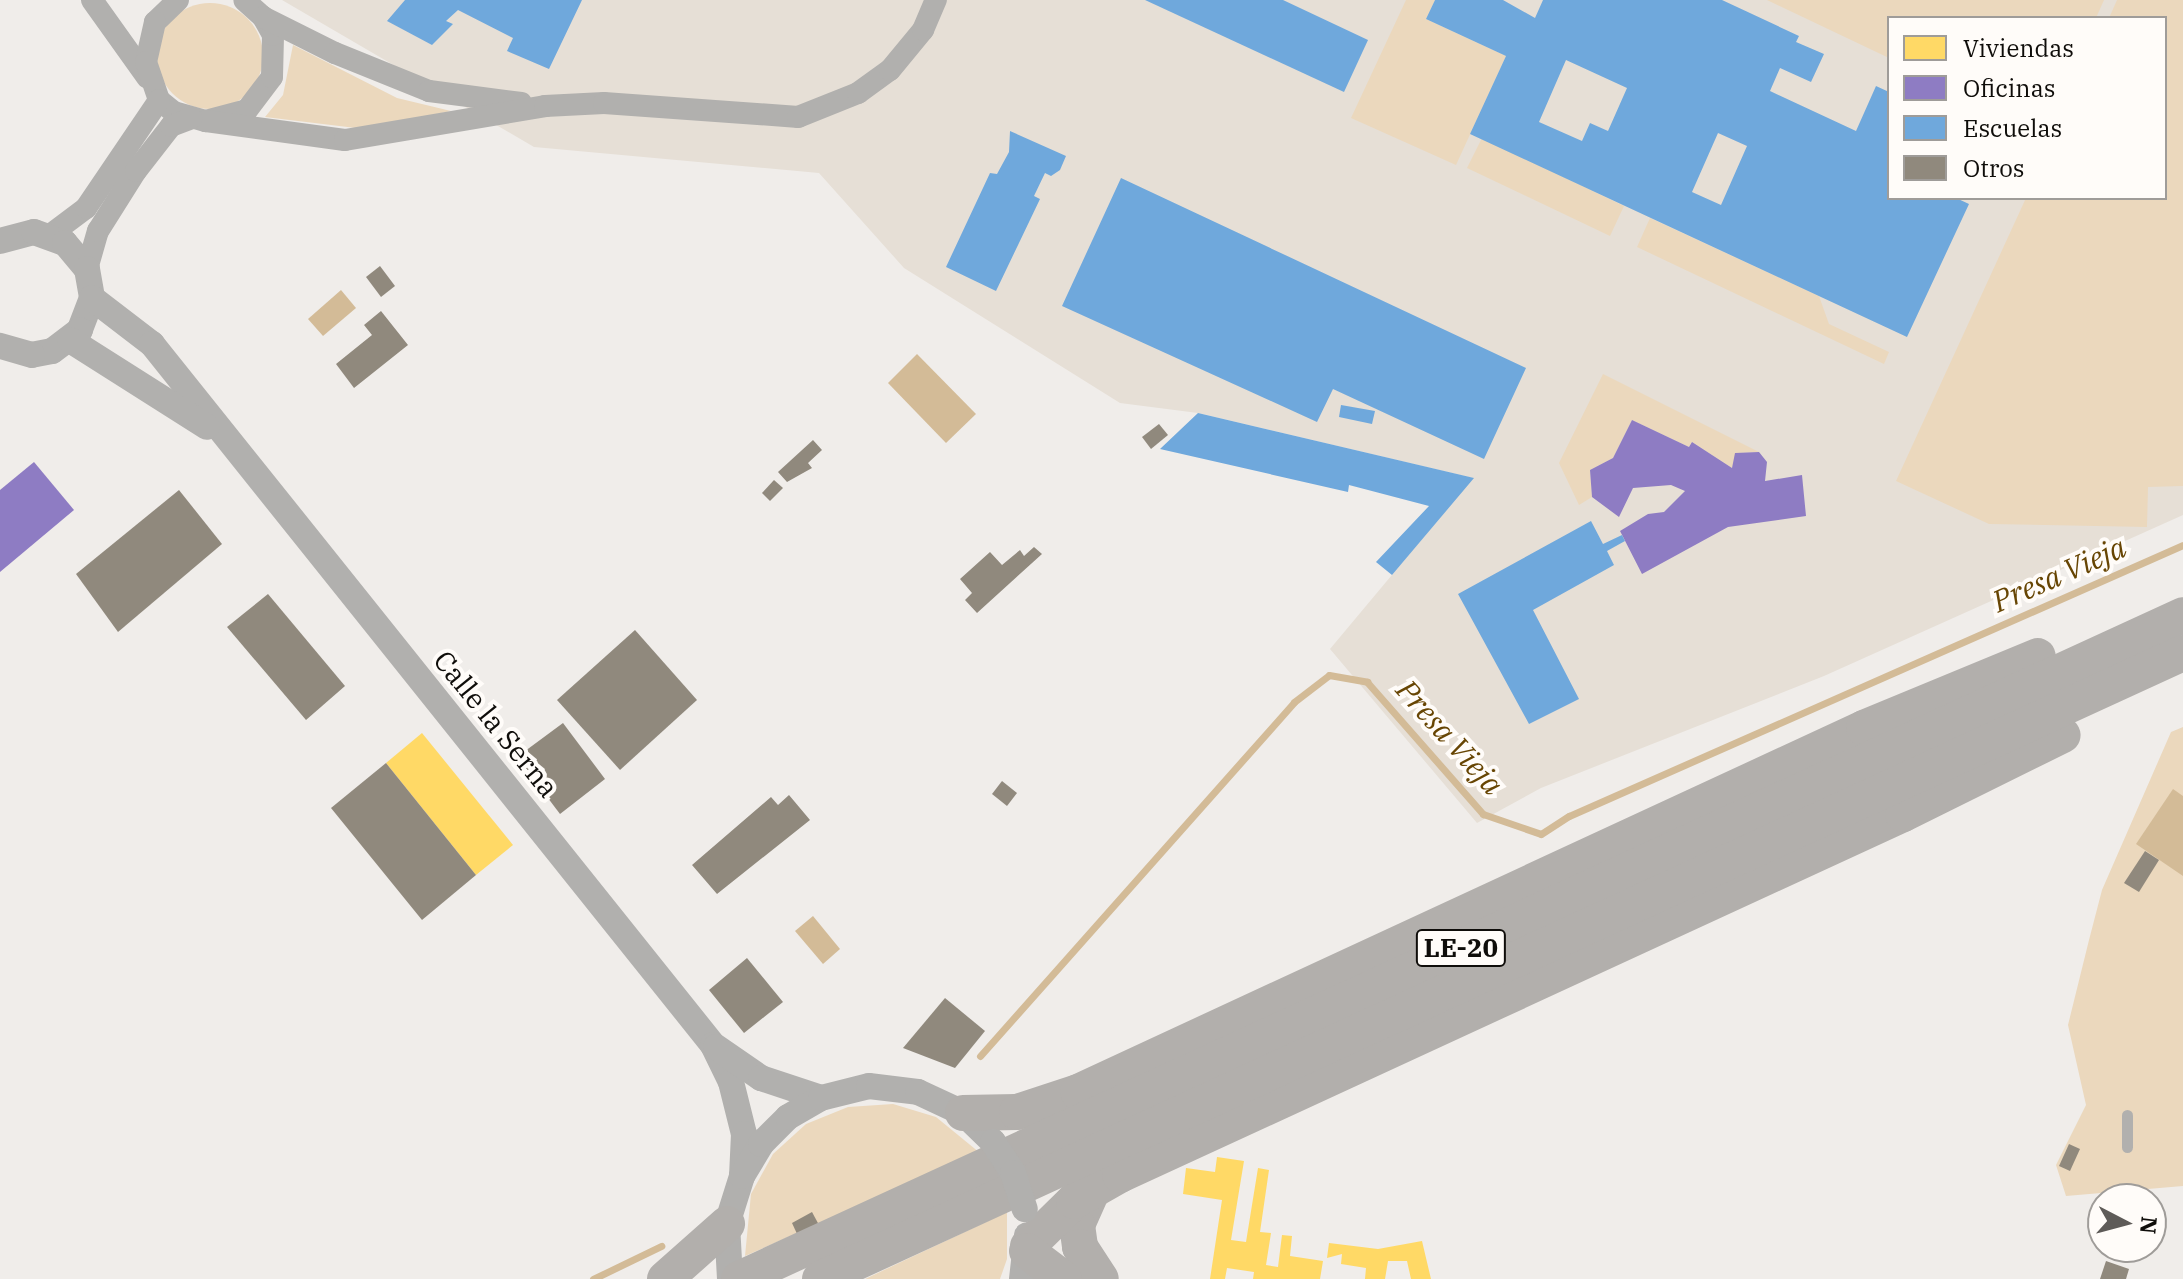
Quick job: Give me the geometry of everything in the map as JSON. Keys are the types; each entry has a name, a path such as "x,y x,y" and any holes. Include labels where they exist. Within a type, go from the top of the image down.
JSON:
{"highway":[{"path":"963,1113 1017,1112 1078,1092 1864,728 2183,594"},
{"name":"LE-20","path":"732,1274 2183,615"},
{"name":"LE-20","path":"820,1279 2183,653"},
{"path":"1064,1279 1026,1259 1093,1189 1889,821 2183,675"},
{"path":"1093,1189 1077,1225 1080,1247 1101,1279"},
{"path":"665,1279 727,1224"}],"street":[{"path":"92,0 155,91 199,120 345,140 545,106 604,103 798,117 858,93 890,70 923,30 936,0"},
{"path":"50,235 86,208 155,91 147,41 155,22 178,0"},
{"path":"244,0 263,17 335,53 429,91 545,106"},
{"path":"87,269 98,231 136,171 171,126 237,115 262,96 276,56 263,17"},
{"path":"0,241 19,234 50,235 78,254 87,269 92,298 87,317 70,340 32,355 0,346"},
{"name":"Calle la Serna","path":"92,298 152,344 713,1045 731,1082 744,1134 742,1176"},
{"name":"Calle la Serna","path":"70,340 230,442"},
{"name":"Calle la Serna","path":"713,1045 761,1078 821,1098"},
{"path":"732,1274 727,1224 742,1176 779,1126 821,1098 869,1086 918,1092 963,1113 993,1142 1013,1173 1025,1209 1026,1259"}],"lane":[{"path":"2127,1115 2127,1147"}],"shaded area":[{"path":"282,0 2183,0 2183,515 1824,676 1541,788 1477,823 1330,649 1473,478 1198,413 1120,403 904,268 819,173 534,147"},
{"path":"1406,0 1435,0 1426,19 1506,56 1456,165 1351,118"},
{"path":"1767,0 2104,0 2097,16 1887,16 1887,57"},
{"path":"2117,0 2183,0 2183,486 2148,487 2147,527 1989,524 1896,481 2025,200 2167,200 2167,16 2110,16"},
{"path":"210,3 230,7 247,19 259,36 263,56 259,76 247,93 230,105 210,109 190,105 173,93 161,76 157,56 161,36 173,19 190,7"},
{"path":"293,45 397,98 451,111 364,129 265,117 283,95"},
{"path":"1482,138 1624,206 1610,236 1467,168"},
{"path":"1650,218 1819,296 1829,324 1889,352 1884,364 1637,247"},
{"path":"341,290 356,308 323,336 308,319"},
{"path":"917,354 976,414 946,443 888,383"},
{"path":"1603,374 1759,452 1736,453 1732,468 1692,442 1689,447 1632,420 1613,458 1590,470 1592,497 1579,505 1559,463"},
{"path":"2183,727 2183,1186 2167,1187 2167,1183 2087,1183 2087,1194 2066,1196 2056,1165 2086,1105 2068,1025 2102,890 2171,732"},
{"path":"2173,789 2183,796 2183,876 2136,844"},
{"path":"813,916 840,949 823,964 795,931"},
{"path":"893,1104 936,1117 980,1153 745,1256 751,1194 773,1154 806,1124 848,1107"},
{"path":"1007,1212 1007,1259 1000,1279 865,1279"}],"building: Viviendas":[{"path":"422,733 513,845 476,875 386,763"},
{"path":"1217,1157 1244,1161 1231,1240 1246,1242 1258,1168 1269,1170 1260,1232 1271,1233 1266,1265 1278,1267 1282,1235 1292,1236 1290,1256 1323,1261 1320,1279 1253,1279 1254,1272 1227,1268 1225,1279 1210,1279 1222,1200 1183,1194 1186,1168 1215,1172"},
{"path":"1422,1241 1431,1279 1411,1279 1407,1261 1388,1261 1385,1279 1365,1279 1366,1268 1341,1264 1342,1254 1327,1258 1329,1243 1378,1249"}],"building: Oficinas":[{"path":"1632,420 1689,447 1692,442 1732,468 1735,453 1759,452 1767,462 1765,481 1802,475 1806,516 1728,527 1642,574 1620,531 1648,514 1664,512 1685,491 1671,485 1633,488 1619,517 1592,497 1590,470 1613,458"},
{"path":"34,462 74,510 0,572 0,490"}],"building: Escuelas":[{"path":"405,0 582,0 549,69 507,51 513,38 458,10 446,21 453,24 432,45 387,21"},
{"path":"1145,0 1283,0 1368,40 1344,92"},
{"path":"1435,0 1503,0 1535,18 1543,0 1722,0 1799,36 1796,42 1824,54 1811,82 1780,68 1770,91 1856,131 1876,86 1887,91 1887,200 1960,200 1969,204 1907,337 1470,134 1506,56 1426,19","holes":["1566,60 1627,88 1608,131 1590,123 1582,141 1539,122","1718,133 1747,146 1721,205 1692,192"]},
{"path":"1010,131 1066,156 1060,170 1051,176 1045,173 1034,196 1040,199 996,291 946,267 990,173 997,174 1009,152"},
{"path":"1121,178 1526,368 1484,459 1333,389 1317,422 1062,306"},
{"path":"1341,405 1375,411 1372,424 1339,417"},
{"path":"1198,413 1474,478 1392,575 1376,562 1429,506 1349,485 1348,492 1160,449"},
{"path":"1591,521 1603,544 1622,535 1625,541 1607,551 1614,565 1533,610 1579,699 1529,724 1458,594"}],"building: Otros":[{"path":"380,266 395,286 381,297 366,277"},
{"path":"381,311 408,345 354,388 336,364 372,335 364,325"},
{"path":"1159,424 1168,435 1151,449 1142,437"},
{"path":"813,440 822,450 808,463 812,468 787,482 778,472"},
{"path":"774,480 783,488 770,501 762,493"},
{"path":"179,490 222,544 118,632 76,574"},
{"path":"1034,547 1042,554 977,613 965,600 972,593 960,579 990,552 1002,565 1020,550 1024,556"},
{"path":"268,594 345,686 306,720 227,627"},
{"path":"635,630 697,700 620,770 557,700"},
{"path":"563,723 605,779 560,814 517,757"},
{"path":"386,763 476,875 422,920 331,808"},
{"path":"1002,781 1017,793 1007,806 992,794"},
{"path":"789,795 810,820 717,894 692,865 771,797 778,805"},
{"path":"2145,851 2159,860 2139,892 2124,883"},
{"path":"747,958 783,1002 744,1033 709,990"},
{"path":"945,998 985,1031 955,1068 903,1048"},
{"path":"2069,1144 2080,1149 2070,1171 2059,1166"},
{"path":"812,1212 819,1225 798,1236 792,1223"},
{"path":"2105,1263 2129,1269 2126,1279 2100,1279"}],"waterway":[{"name":"Presa Vieja","path":"980,1056 1294,702 1329,675 1367,682 1483,814 1541,834 1569,816 2183,545"},
{"name":"Presa Vieja","path":"593,1279 661,1246"}]}
